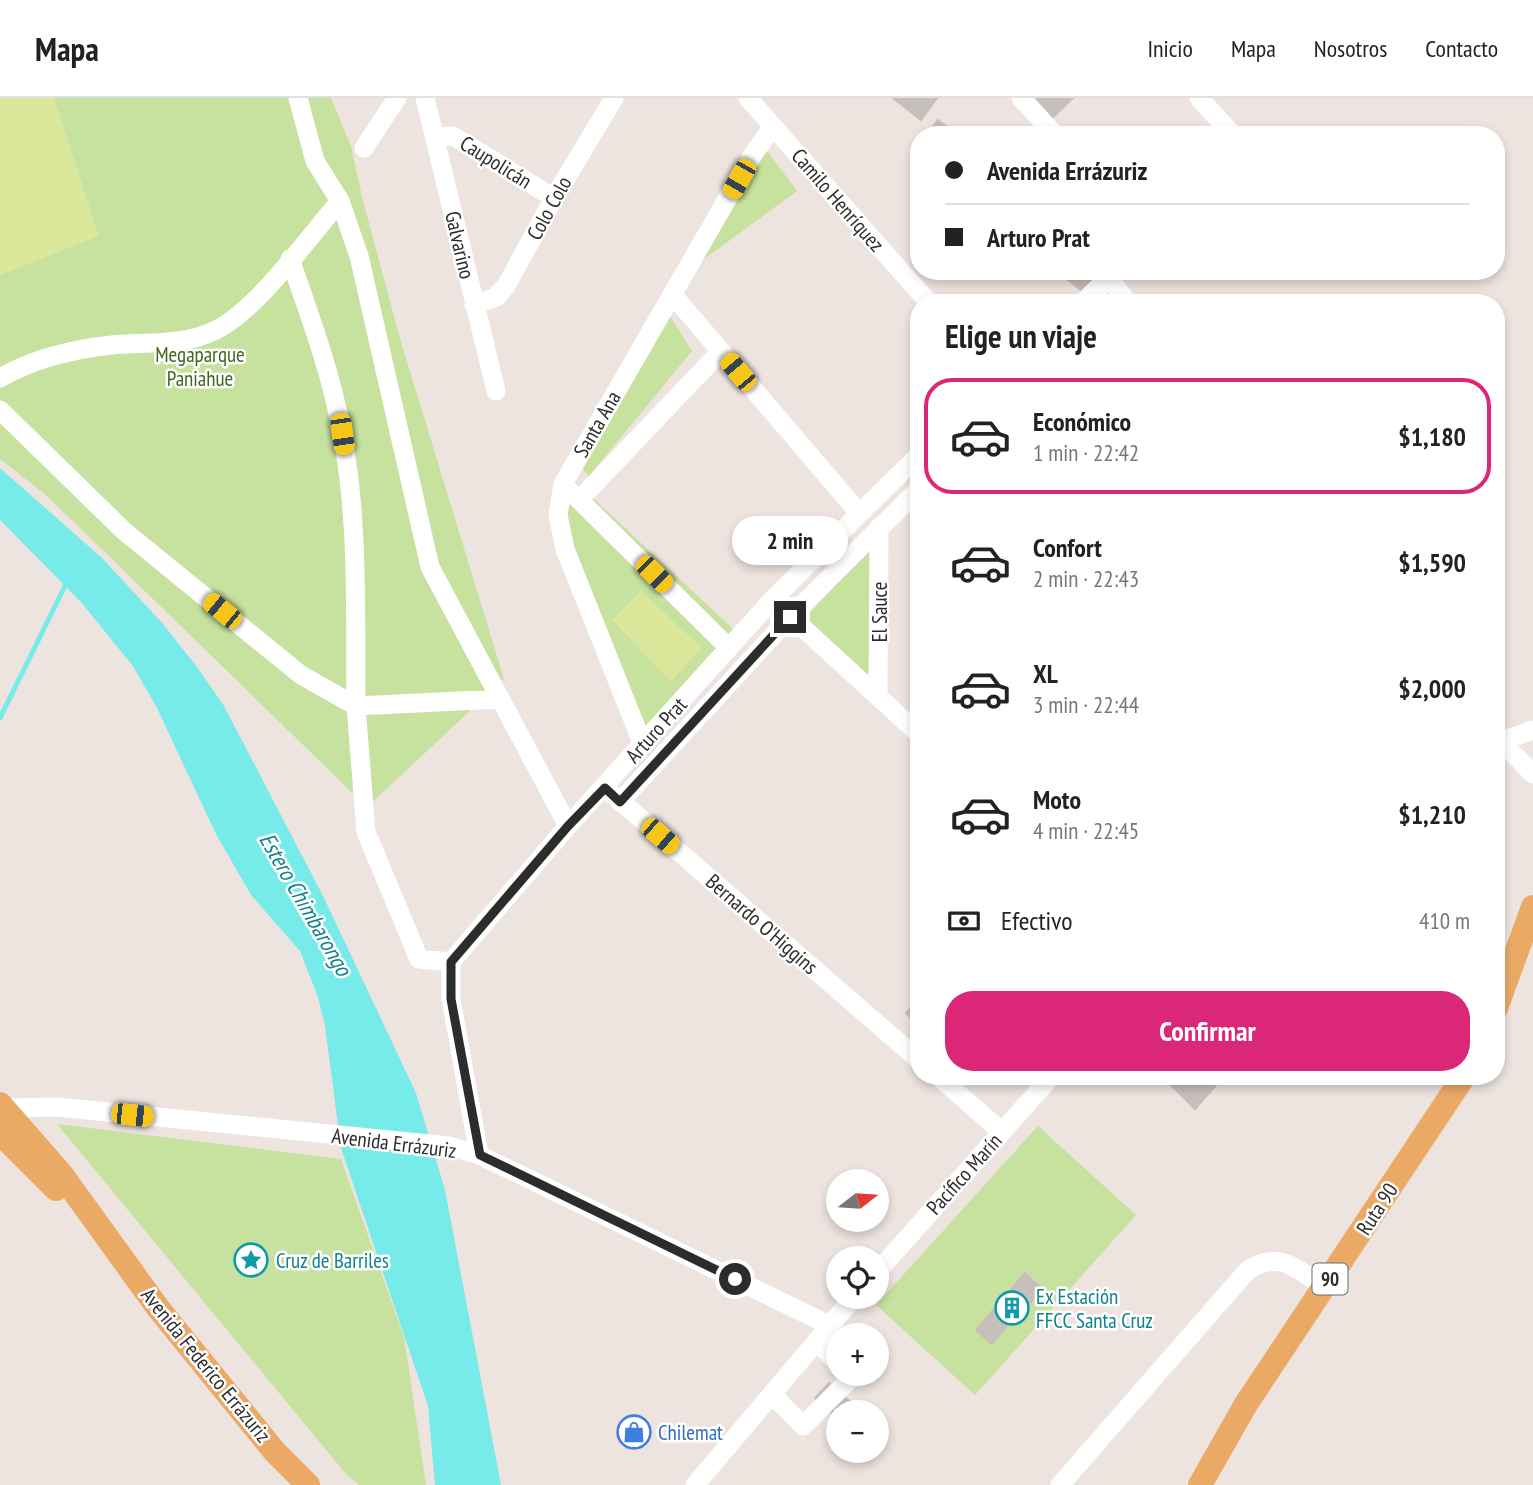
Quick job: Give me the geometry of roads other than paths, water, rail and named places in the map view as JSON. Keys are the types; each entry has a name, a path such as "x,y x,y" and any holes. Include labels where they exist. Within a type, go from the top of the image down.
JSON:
{"main road":[{"path":"1505,984 1533,908"},
{"name":"Ruta 90","path":"1200,1485 1245,1404 1458,1085"},
{"name":"Avenida Federico Errázuriz","path":"2,1106 62,1175 108,1241 275,1452 308,1485"},
{"name":"Avenida Federico Errázuriz","path":"0,1133 108,1241"}],"street":[{"path":"298,98 315,161 340,201 359,256 430,567 568,826"},
{"path":"364,148 397,98"},
{"name":"Galvarino","path":"425,98 495,391"},
{"name":"Camilo Henríquez","path":"748,98 921,294"},
{"path":"1021,98 1047,126"},
{"path":"1199,98 1225,126"},
{"name":"Colo Colo","path":"474,305 496,297 506,286 610,100"},
{"name":"Santa Ana","path":"643,744 565,549 558,515 563,484 752,156 773,126"},
{"name":"Caupolicán","path":"436,137 453,136 554,198"},
{"path":"0,378 16,369 58,355 108,345 188,340 215,331 243,314 340,201"},
{"path":"290,258 327,367 342,434 352,506 356,706 366,832 419,959 451,962 451,999 480,1155"},
{"path":"1092,294 1107,280"},
{"path":"672,294 859,513"},
{"path":"579,500 721,351"},
{"path":"0,410 124,531 301,675 356,706 500,699"},
{"name":"Arturo Prat","path":"451,962 568,826 772,600 910,464"},
{"path":"563,484 729,648"},
{"name":"Arturo Prat","path":"620,802 790,617 910,498"},
{"name":"El Sauce","path":"878,697 879,527"},
{"path":"772,600 910,726"},
{"path":"1505,740 1533,730"},
{"path":"1505,748 1533,774"},
{"name":"Bernardo O'Higgins","path":"605,788 910,1052"},
{"path":"948,1085 1002,1132"},
{"name":"Pacífico Marín","path":"889,1259 1044,1085"},
{"name":"Avenida Errázuriz","path":"2,1106 57,1107 450,1146 480,1155 822,1333 826,1340"},
{"path":"1060,1485 1247,1271 1262,1262 1279,1261 1295,1266 1324,1288"},
{"path":"695,1485 843,1309"},
{"path":"773,1395 803,1426 843,1386"}],"water":[{"name":"Estero Chimbarongo","path":"0,468 102,558 163,624 197,667 224,706 323,896 416,1093 445,1190 501,1485 435,1485 428,1406 341,1148 325,1026 318,997 300,951 251,895 216,834 157,708 133,666 80,601 0,520"}],"waterway":[{"path":"0,718 68,580"}],"place":[{"name":"Cruz de Barriles","path":"251,1260"},
{"name":"Ex Estación FFCC Santa Cruz","path":"1012,1308"},
{"name":"Chilemat","path":"634,1432"}],"park label":[{"name":"Megaparque Paniahue","path":"200,366"}]}
